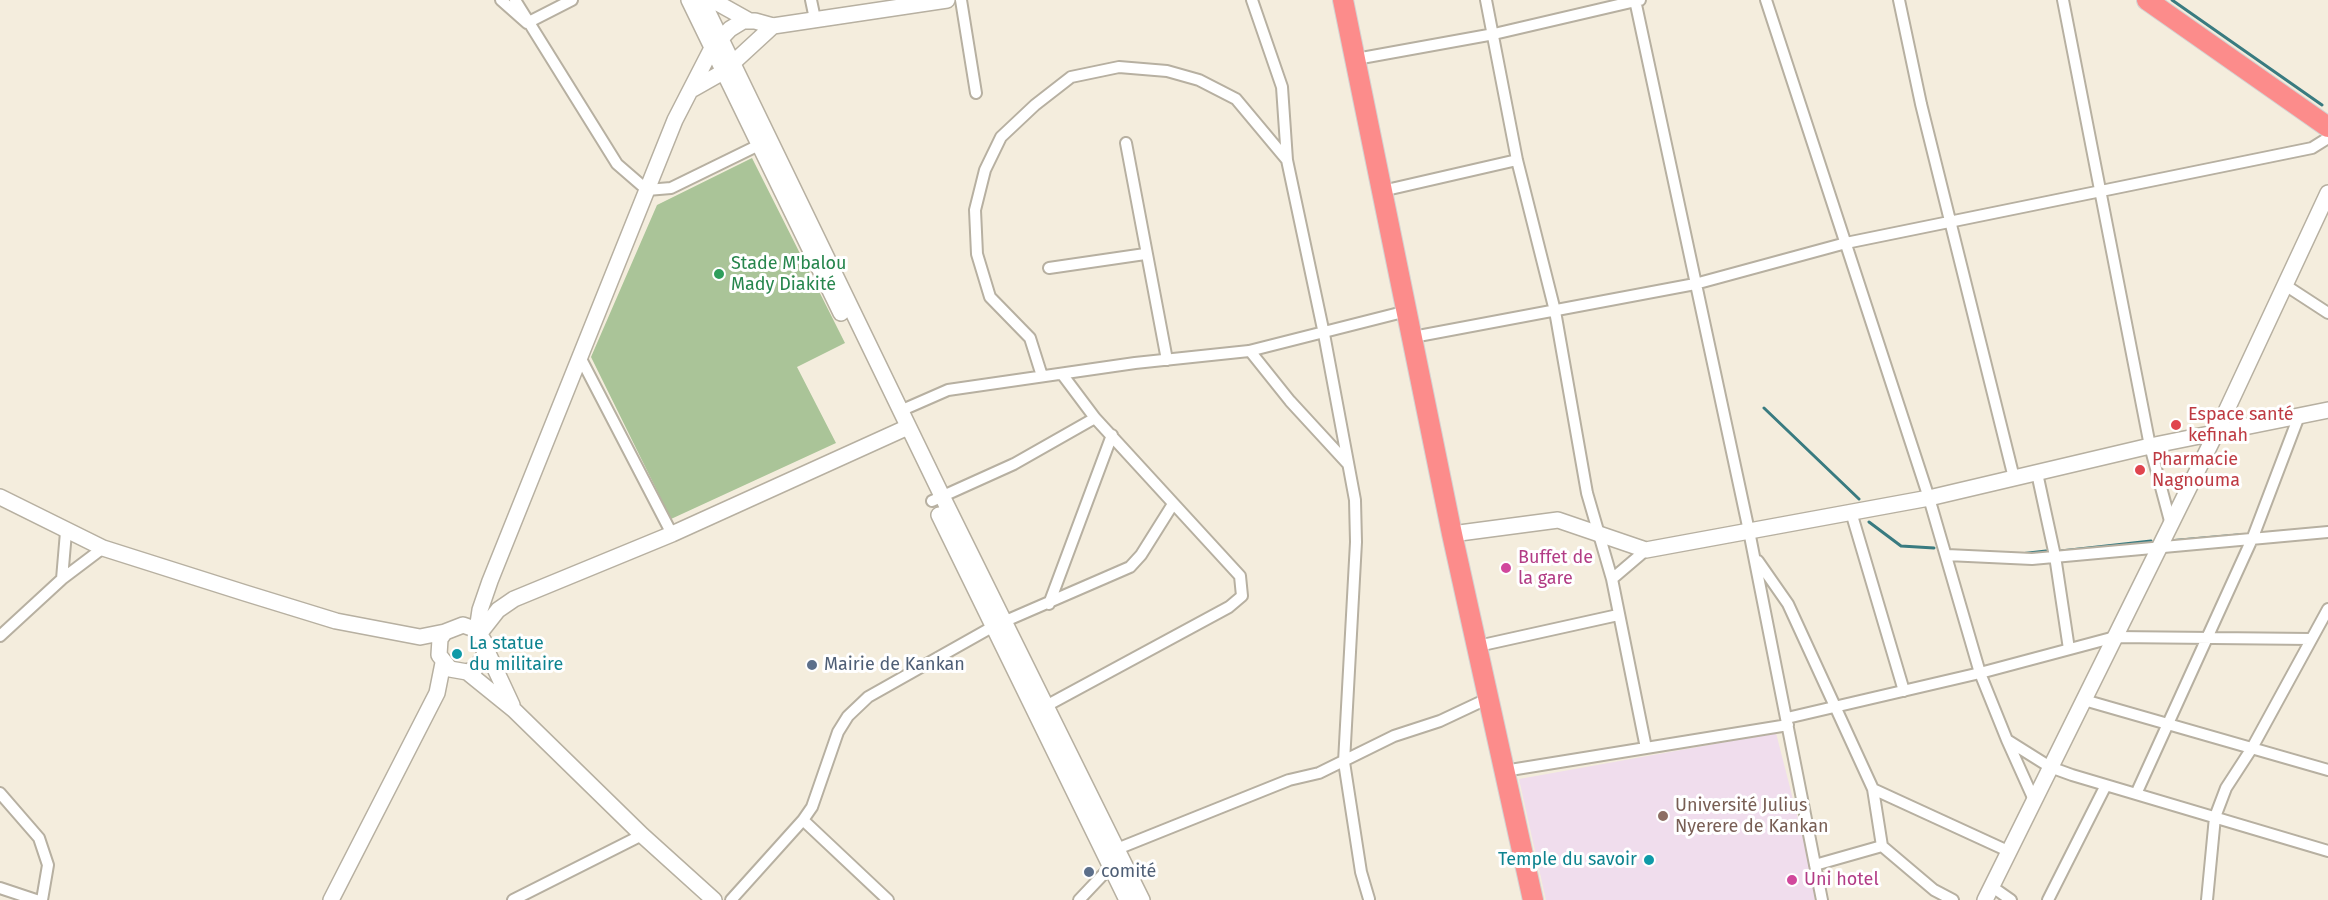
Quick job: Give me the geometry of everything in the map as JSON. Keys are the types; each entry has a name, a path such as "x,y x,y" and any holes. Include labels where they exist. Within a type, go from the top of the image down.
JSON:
{"highway":[{"path":"1343,0 1452,534 1491,697 1504,771 1533,900"},
{"path":"2147,0 2328,127"},
{"path":"2161,0 2328,117"}],"street":[{"path":"501,0 527,23"},
{"path":"515,0 527,23 617,164 647,190 671,188 763,142"},
{"path":"527,23 572,0"},
{"path":"689,0 717,42"},
{"path":"702,0 717,42 763,142 937,499 1114,857 1142,900"},
{"path":"712,0 748,20 773,26 947,0"},
{"path":"811,0 815,19"},
{"path":"961,0 976,93"},
{"path":"1252,0 1282,87 1287,160 1324,334 1355,500 1356,542 1344,762 1361,872 1368,899"},
{"path":"1486,0 1517,160 1555,311 1587,493 1612,579 1646,748"},
{"path":"1356,59 1494,34 1637,0 1695,284 1749,531 1822,900"},
{"path":"1766,0 1929,498 1980,673 2034,800"},
{"path":"1899,0 1921,104 2014,478"},
{"path":"2063,0 2098,191 2150,446 2170,521"},
{"path":"473,630 579,355 675,120 717,42 737,24 748,20"},
{"path":"693,89 728,67 773,26"},
{"path":"1042,376 1030,338 990,297 977,254 975,210 985,170 1001,137 1035,105 1071,77 1119,67 1167,71 1199,80 1236,99 1287,160"},
{"path":"1413,337 1695,284 1846,243 2312,148 2328,138"},
{"path":"763,142 900,411 904,429"},
{"path":"1126,143 1145,254 1167,360"},
{"path":"1382,191 1517,160"},
{"path":"2011,900 1988,893 2170,521 2215,435 2328,193"},
{"path":"1049,268 1145,254"},
{"path":"2285,285 2328,313"},
{"path":"900,411 948,390 1042,376 1250,351 1407,311"},
{"path":"1250,351 1290,401 1348,465"},
{"path":"579,355 672,534"},
{"path":"1046,706 1229,607 1242,596 1240,576 1095,418 1062,374"},
{"path":"1452,534 1558,520 1646,550 1929,498 2150,446 2215,435 2328,410"},
{"path":"2136,794 2253,537 2299,416"},
{"path":"937,499 1014,464 1095,418"},
{"path":"0,497 66,532 103,548 336,621 420,637 473,630 506,603 672,534 904,429"},
{"path":"1048,604 1112,435"},
{"path":"2037,472 2055,556 2069,649"},
{"path":"731,900 812,807 838,732 848,716 868,697 999,623 1130,567 1141,555 1173,504"},
{"path":"1851,513 1904,691"},
{"path":"62,579 66,532"},
{"path":"1947,555 2032,559 2160,545 2328,532"},
{"path":"0,636 62,579 103,548"},
{"path":"1612,579 1646,550"},
{"path":"1754,556 1788,603 1873,789 1882,846 1934,890 1953,900"},
{"path":"490,581 506,603"},
{"path":"2206,900 2215,817 2226,788 2252,748 2328,609"},
{"path":"1478,646 1618,615"},
{"path":"999,623 1046,706 1114,857 1127,900"},
{"path":"473,630 486,649 514,710"},
{"path":"331,900 437,693 441,659 438,646 445,632"},
{"path":"1504,771 1646,748 1787,721 1834,707 1980,673 2115,637 2313,636 2328,633"},
{"path":"420,637 441,659 463,672 514,710 642,835 714,900"},
{"path":"437,693 463,672 481,663 486,649"},
{"path":"1079,900 1114,857 1289,780 1319,773 1394,736 1440,721 1491,697"},
{"path":"2084,700 2328,770"},
{"path":"2007,740 2050,767 2328,851"},
{"path":"2048,900 2106,785"},
{"path":"1873,789 2008,851"},
{"path":"0,793 39,838 48,865 42,900"},
{"path":"803,820 888,900"},
{"path":"513,900 642,835"},
{"path":"1815,865 1882,846"},
{"path":"0,888 36,900"}],"shaded area":[{"name":"Université Julius Nyerere de Kankan","path":"1776,733 1807,854 1815,900 1546,900 1519,779"}],"green space":[{"name":"Stade M'balou Mady Diakité","path":"752,158 845,343 797,367 836,443 671,519 591,357 657,205"}],"waterway":[{"path":"2172,0 2322,105"},
{"path":"1764,408 1859,499"},
{"path":"1869,522 1901,546 1934,548"},
{"path":"2169,541 2238,535"},
{"path":"2061,551 2151,541"},
{"path":"2020,554 2046,551"}],"place":[{"name":"Stade M'balou Mady Diakité","path":"719,274"},
{"name":"Espace santé kefinah","path":"2176,425"},
{"name":"Pharmacie Nagnouma","path":"2140,470"},
{"name":"Buffet de la gare","path":"1506,568"},
{"name":"La statue du militaire","path":"457,654"},
{"name":"Mairie de Kankan","path":"812,665"},
{"name":"Université Julius Nyerere de Kankan","path":"1663,816"},
{"name":"Temple du savoir","path":"1649,860"},
{"name":"comité","path":"1089,872"},
{"name":"Uni hotel","path":"1792,880"}]}
